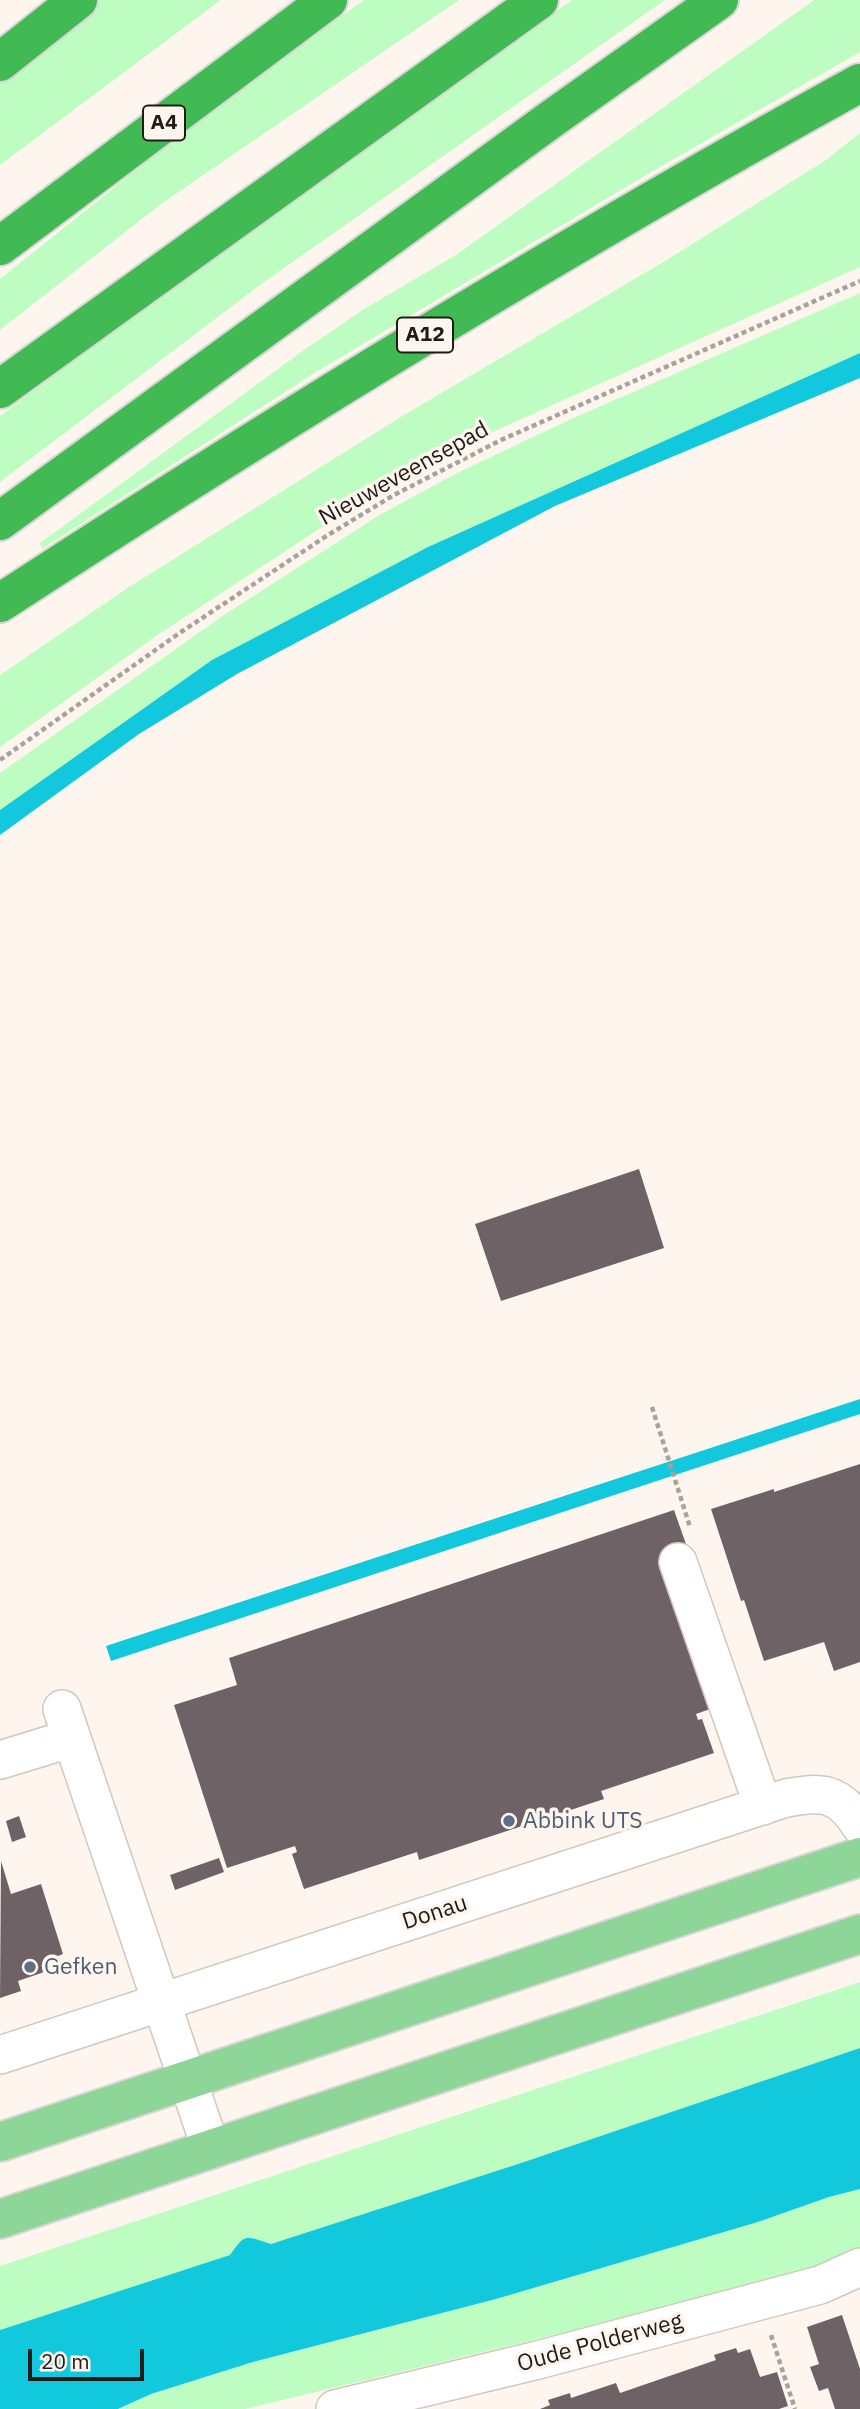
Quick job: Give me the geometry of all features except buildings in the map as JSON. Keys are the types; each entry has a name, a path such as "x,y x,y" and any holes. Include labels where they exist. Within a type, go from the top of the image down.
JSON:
{"highway":[{"path":"0,62 78,0"},
{"name":"A4","path":"0,246 328,0"},
{"path":"0,388 540,0"},
{"path":"0,522 550,120 719,0"},
{"name":"A12","path":"0,603 415,341 592,234 860,83"}],"main road":[{"path":"0,2142 860,1857"},
{"path":"0,2219 860,1934"}],"street":[{"path":"678,1562 763,1805"},
{"path":"0,1760 67,1723 211,2149"},
{"name":"Donau","path":"0,2055 786,1798 811,1793 831,1796 848,1807 860,1825"},
{"name":"Oude Polderweg","path":"335,2409 538,2360 857,2276"}],"path":[{"name":"Nieuweveensepad","path":"0,760 181,632 327,535 394,495 501,440 860,281"},
{"path":"652,1407 677,1485"},
{"path":"759,2301 796,2409"}],"green space":[{"path":"94,0 221,0 0,165 0,76"},
{"path":"364,0 459,0 161,204 0,330 0,279 225,99"},
{"path":"572,0 665,0 260,285 0,482 0,416 230,243"},
{"path":"814,0 860,0 860,52 653,171 316,372 42,549 40,543 304,350 364,309 456,255"},
{"path":"860,133 860,267 477,439 371,495 159,634 0,747 0,675 129,587 399,418 670,258 826,160"},
{"path":"860,293 860,353 428,547 212,660 0,810 0,773 224,615 381,514 461,471 571,419"},
{"path":"860,1982 860,2048 271,2244 251,2238 243,2239 230,2255 0,2330 0,2266"},
{"path":"860,2189 860,2251 808,2274 245,2409 118,2409 151,2394 253,2362 496,2299"}],"water":[{"path":"860,353 860,378 555,506 237,674 139,734 0,835 0,810 212,660 428,547"},
{"path":"860,1399 860,1414 111,1661 106,1646"},
{"path":"860,2048 860,2189 496,2299 253,2362 151,2394 118,2409 0,2409 0,2330 230,2255 243,2239 256,2239 271,2244"}],"place":[{"name":"Abbink UTS","path":"509,1821"},
{"name":"Gefken","path":"30,1967"}]}
